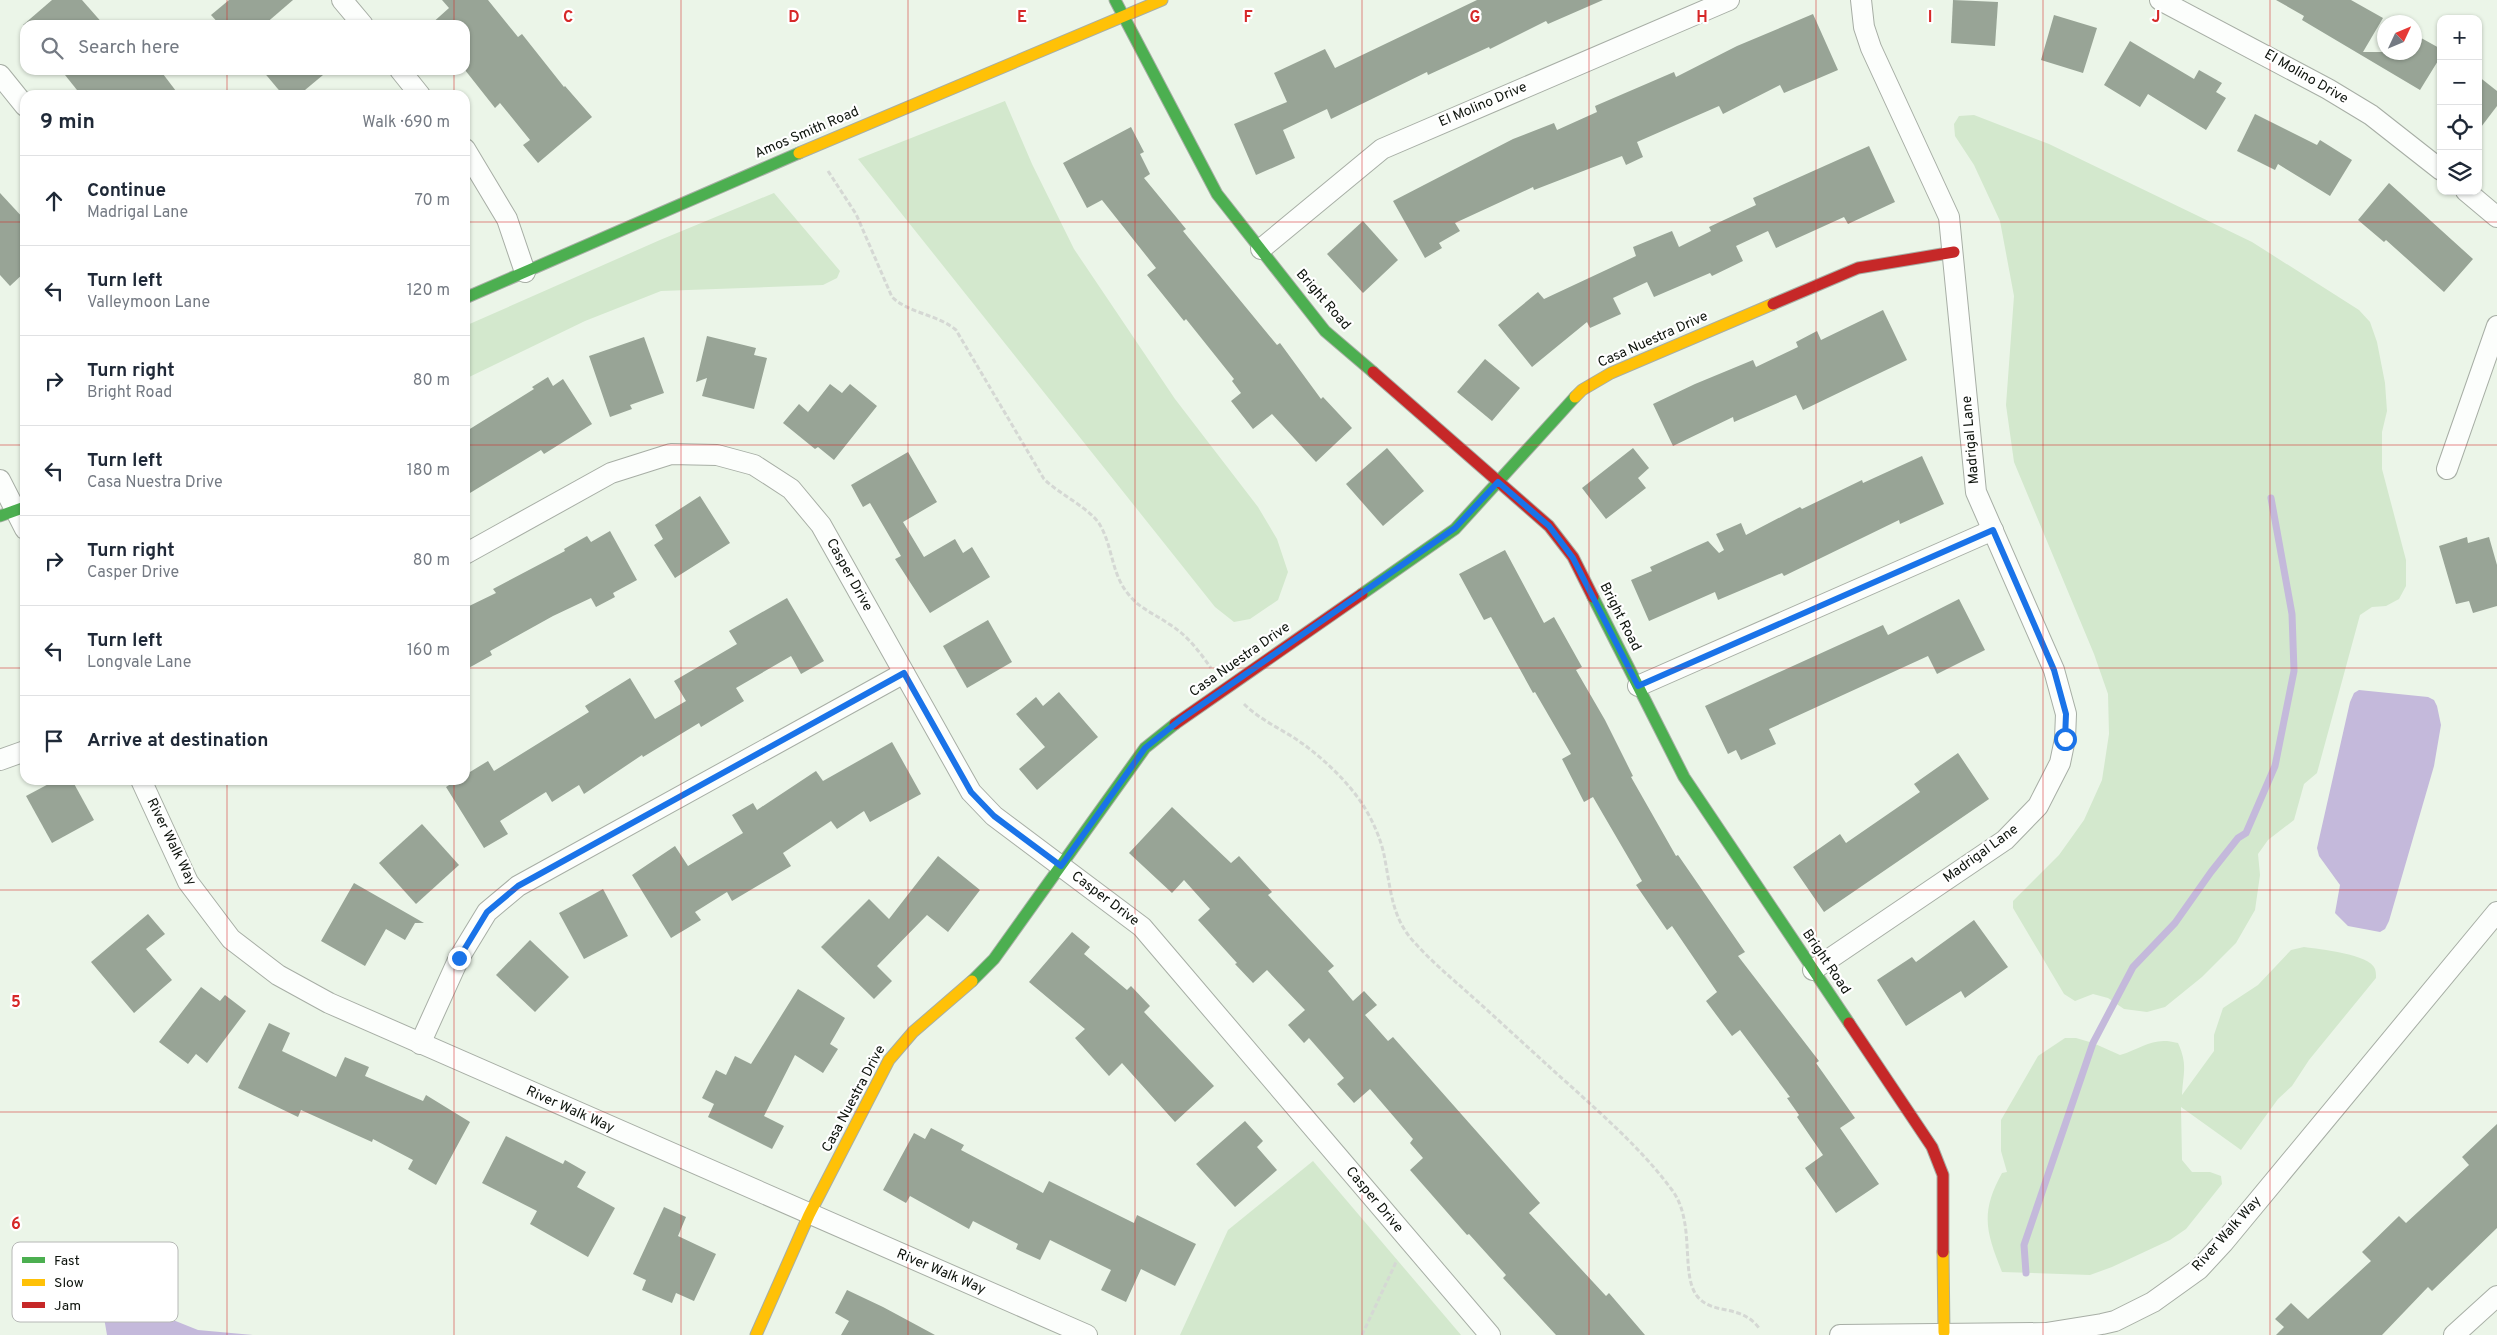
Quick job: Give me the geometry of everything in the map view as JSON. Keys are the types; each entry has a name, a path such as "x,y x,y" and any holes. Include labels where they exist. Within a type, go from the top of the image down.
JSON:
{"street":[{"path":"342,0 358,20"},
{"name":"Bright Road","path":"1115,0 1217,194 1326,331 1549,526 1573,558 1684,777 1932,1147 1942,1175 1944,1332"},
{"name":"Amos Smith Road","path":"470,296 717,187 1162,0"},
{"name":"El Molino Drive","path":"1261,249 1382,149 1729,0"},
{"name":"Madrigal Lane","path":"1813,970 2005,840 2038,806 2060,763 2065,739 2066,714 2062,692 1976,492 1954,252 1949,217 1871,48 1864,27 1861,0"},
{"name":"El Molino Drive","path":"2160,0 2328,88 2371,115 2437,167"},
{"path":"0,75 20,100"},
{"path":"404,75 416,90"},
{"path":"470,157 507,219 525,272"},
{"path":"2471,195 2497,217"},
{"name":"Casa Nuestra Drive","path":"756,1335 810,1215 896,1050 906,1038 975,980 994,959 1145,748 1180,720 1455,528 1582,390 1610,373 1858,268 1954,252"},
{"path":"2446,469 2497,326"},
{"name":"Casper Drive","path":"470,551 612,473 671,454 717,455 754,465 791,489 821,525 971,792 994,816 1142,927 1490,1335"},
{"path":"0,480 14,511"},
{"path":"1638,686 1993,530"},
{"path":"420,1044 459,958 487,912 518,886 904,673"},
{"path":"0,760 20,754"},
{"name":"River Walk Way","path":"143,785 188,882 231,939 278,975 329,1004 1087,1335"},
{"name":"River Walk Way","path":"1840,1335 1944,1332 2046,1333 2115,1321 2153,1302 2199,1269 2497,912"},
{"path":"2454,1335 2497,1296"}],"path":[{"path":"828,171 856,214 892,297 900,305 947,323 956,330 1044,479 1057,492 1089,512 1099,523 1115,572 1128,594 1141,607 1185,635 1212,669"},
{"path":"1243,703 1252,712 1303,744 1348,785 1363,805 1375,829 1385,858 1391,898 1396,916 1403,929 1438,965 1626,1137 1655,1168 1674,1193 1682,1210 1689,1246 1690,1282 1697,1296 1712,1306 1746,1315 1759,1328"},
{"path":"1362,1335 1397,1260"}],"green space":[{"path":"1005,101 1032,164 1074,249 1175,399 1258,507 1277,539 1288,572 1278,600 1250,619 1234,622 1215,607 858,159"},
{"path":"1974,115 2049,144 2252,242 2359,310 2370,322 2377,342 2385,383 2387,411 2382,432 2382,469 2406,560 2406,586 2399,599 2386,606 2372,607 2360,615 2317,773 2304,784 2294,820 2268,840 2258,854 2260,875 2255,910 2236,943 2202,977 2165,1007 2147,1012 2124,1009 2108,998 2093,994 2075,1001 2064,994 2013,908 2013,901 2059,855 2084,820 2102,780 2109,734 2108,694 2094,654 2014,462 2006,405 2014,296 2000,221 1974,165 1955,136 1954,124 1959,116"},
{"path":"774,193 840,271 837,278 823,285 661,291 585,321 470,377 470,324 660,240"},
{"path":"2304,947 2343,953 2364,960 2375,969 2376,978 2309,1060 2292,1086 2278,1099 2241,1150 2181,1107 2182,1160 2192,1172 2210,1172 2221,1176 2222,1184 2186,1229 2170,1240 2090,1275 2002,1272 1992,1245 1988,1222 1990,1200 2002,1173 2007,1172 2001,1151 2001,1120 2038,1056 2065,1038 2076,1038 2093,1043 2120,1055 2155,1042 2169,1041 2178,1043 2184,1063 2182,1095 2214,1051 2214,1035 2223,1008 2258,985 2291,950"},
{"path":"1313,1161 1461,1335 1180,1335 1228,1230"}],"shaded area":[{"path":"2359,690 2428,697 2434,700 2437,706 2441,725 2434,766 2389,921 2385,929 2380,932 2348,926 2335,913 2340,885 2319,856 2317,848 2350,702 2354,693"},
{"path":"105,1322 178,1322 198,1330 253,1335 107,1335"}],"building":[{"path":"52,0 82,0 100,20 29,20"},
{"path":"229,0 293,0 270,20 216,20 211,15"},
{"path":"442,0 488,0 518,37 522,34 564,87 592,117 538,163 523,145 530,140 500,103 495,108 469,75 470,20 436,20 449,8"},
{"path":"1477,0 1603,0 1548,24 1546,21 1490,49 1489,47 1428,75 1427,72 1331,119 1327,109 1283,130 1295,158 1256,175 1234,124 1287,102 1274,73 1325,49 1335,68"},
{"path":"1953,0 1998,2 1995,46 1951,43"},
{"path":"2276,0 2351,0 2378,15 2377,28 2363,52 2377,52 2377,60 2422,60 2422,38 2437,47 2437,62 2420,90 2302,20 2304,16"},
{"path":"1813,14 1838,70 1784,93 1780,85 1723,114 1719,106 1637,142 1643,157 1626,165 1622,156 1534,190 1533,187 1455,223 1460,231 1439,243 1442,248 1425,258 1393,201 1513,139 1554,123 1557,130 1597,112 1595,106 1674,72 1676,77 1737,46"},
{"path":"2054,15 2097,28 2083,73 2041,60"},
{"path":"2130,41 2194,79 2199,70 2222,83 2216,92 2226,98 2206,130 2148,94 2140,107 2104,85"},
{"path":"65,75 164,75 175,90 77,90"},
{"path":"266,75 323,75 305,90 279,90"},
{"path":"2482,79 2497,91 2497,106 2482,126"},
{"path":"2255,114 2317,145 2320,140 2352,160 2330,196 2278,164 2275,170 2237,151"},
{"path":"1131,127 1144,152 1140,154 1150,174 1144,178 1186,229 1183,231 1277,345 1280,343 1321,399 1323,397 1352,428 1316,462 1272,414 1253,429 1231,401 1241,393 1232,381 1234,379 1186,319 1184,321 1147,275 1156,268 1102,200 1087,208 1063,163"},
{"path":"1869,146 1895,202 1848,224 1844,217 1776,248 1768,231 1736,246 1743,261 1712,276 1710,273 1654,297 1647,282 1613,298 1621,314 1590,328 1587,322 1532,367 1498,325 1538,292 1544,299 1636,256 1633,247 1672,231 1679,247 1711,231 1709,227 1756,205 1753,198"},
{"path":"2389,183 2473,259 2444,292 2386,240 2384,242 2358,220"},
{"path":"0,193 20,215 20,277 10,286 0,275"},
{"path":"1363,221 1398,260 1363,293 1327,254"},
{"path":"1883,310 1907,360 1803,410 1796,395 1734,422 1733,417 1673,446 1653,404 1753,360 1756,367 1798,347 1796,342 1817,331 1821,340"},
{"path":"707,336 756,348 754,355 767,358 754,409 702,396 707,378 696,382"},
{"path":"644,337 664,393 630,405 632,409 610,417 589,356"},
{"path":"1485,359 1520,388 1492,421 1457,392"},
{"path":"548,377 553,386 563,379 592,424 544,454 541,450 470,493 470,429 534,389 532,387"},
{"path":"830,384 842,393 850,384 877,406 834,460 818,447 815,449 783,423 799,404 808,412"},
{"path":"1387,448 1424,491 1383,526 1346,484"},
{"path":"1633,448 1649,468 1638,478 1646,488 1606,519 1582,488"},
{"path":"908,452 937,502 903,522 924,557 955,539 963,553 972,547 990,577 930,613 895,559 901,556 870,503 863,507 851,485"},
{"path":"1922,456 1944,504 1900,524 1899,520 1784,576 1782,573 1718,600 1715,592 1649,621 1631,580 1652,571 1650,567 1708,541 1719,553 1724,550 1716,534 1741,523 1746,535 1800,507 1802,509 1862,480 1863,483"},
{"path":"700,496 730,543 675,578 654,545 663,539 655,525"},
{"path":"610,531 637,580 613,593 615,597 596,607 591,598 553,616 490,651 492,655 470,667 470,606 496,593 493,589 565,551 564,549 587,536 591,542"},
{"path":"2467,537 2468,543 2489,537 2497,565 2497,606 2473,613 2469,601 2456,604 2439,546"},
{"path":"1505,550 1544,623 1554,617 1582,667 1576,670 1605,720 1633,776 1631,777 1676,856 1678,855 1745,952 1738,956 1819,1061 1816,1063 1855,1118 1840,1128 1879,1184 1836,1213 1805,1168 1823,1155 1797,1117 1799,1115 1787,1098 1790,1097 1740,1030 1732,1036 1706,1001 1717,992 1672,926 1667,930 1636,885 1642,881 1593,797 1584,802 1562,759 1571,754 1535,692 1533,693 1491,617 1484,620 1459,574"},
{"path":"787,598 824,661 801,674 791,656 736,688 744,701 701,727 699,723 643,757 642,755 584,794 579,785 552,802 546,792 500,821 508,834 484,848 446,787 449,785 470,785 470,772 488,761 494,771 589,712 585,706 630,678 655,719 686,701 674,681 737,644 729,631"},
{"path":"1959,599 1985,650 1937,674 1928,656 1769,729 1776,744 1741,760 1736,750 1728,754 1705,706 1883,625 1888,635"},
{"path":"988,620 1012,662 967,688 943,646"},
{"path":"1059,692 1098,737 1037,790 1019,769 1045,747 1016,714 1036,697 1043,706"},
{"path":"892,742 921,794 870,822 864,811 837,829 831,821 783,853 791,866 732,901 727,892 695,912 701,920 671,938 632,875 675,846 688,866 743,833 732,815 753,803 757,810 816,771 823,781"},
{"path":"1958,753 1989,799 1824,912 1793,867 1840,834 1846,843 1920,792 1914,784"},
{"path":"47,785 75,785 94,820 52,843 26,796"},
{"path":"1172,807 1231,863 1239,856 1272,892 1268,895 1334,966 1328,971 1353,1001 1364,991 1377,1005 1365,1015 1388,1041 1393,1037 1540,1203 1529,1213 1606,1296 1609,1293 1645,1335 1556,1335 1503,1278 1506,1275 1469,1234 1467,1235 1410,1170 1423,1158 1410,1143 1413,1139 1370,1089 1354,1103 1337,1084 1344,1078 1309,1038 1304,1043 1288,1025 1305,1010 1267,970 1253,983 1235,964 1237,963 1198,920 1210,909 1184,880 1172,893 1129,853"},
{"path":"422,824 459,865 416,904 379,863"},
{"path":"938,856 980,890 948,932 927,915 877,966 892,981 874,999 821,947 869,899 889,919"},
{"path":"354,883 424,923 415,923 405,940 386,929 365,966 321,941"},
{"path":"603,889 628,936 584,959 559,913"},
{"path":"148,914 165,934 146,949 172,980 134,1013 91,962"},
{"path":"1974,920 2008,967 1965,998 1961,991 1906,1026 1877,980 1912,957 1916,962"},
{"path":"1072,932 1090,947 1084,954 1127,990 1131,986 1150,1006 1144,1012 1214,1086 1175,1122 1122,1063 1109,1076 1075,1038 1085,1029 1029,982"},
{"path":"530,940 569,977 535,1012 496,975"},
{"path":"201,987 220,1001 225,995 246,1011 207,1063 196,1054 188,1064 159,1042"},
{"path":"798,989 845,1018 830,1044 838,1049 823,1073 795,1055 764,1116 784,1126 772,1149 708,1117 714,1104 702,1098 716,1070 726,1075 735,1056 751,1064"},
{"path":"269,1023 290,1033 282,1051 336,1077 345,1057 369,1067 365,1076 423,1101 426,1095 470,1122 436,1185 408,1169 413,1160 373,1139 372,1142 301,1110 298,1117 238,1088"},
{"path":"1245,1121 1263,1141 1257,1147 1277,1170 1235,1207 1196,1164"},
{"path":"2497,1124 2497,1228 2432,1291 2428,1287 2382,1335 2276,1335 2284,1327 2275,1319 2291,1303 2308,1319 2371,1261 2362,1252 2399,1216 2406,1223 2469,1165 2462,1157"},
{"path":"931,1128 964,1145 961,1150 1043,1193 1049,1181 1134,1223 1137,1215 1196,1244 1175,1286 1141,1269 1126,1302 1101,1290 1111,1270 1050,1240 1040,1260 1016,1249 1018,1244 973,1221 969,1229 910,1196 906,1203 883,1190 914,1133 925,1139"},
{"path":"506,1136 563,1164 565,1160 586,1172 577,1187 615,1208 588,1257 530,1224 537,1211 482,1183"},
{"path":"664,1207 686,1217 678,1236 716,1254 694,1301 676,1293 672,1303 642,1290 646,1280 633,1274"},
{"path":"847,1290 935,1335 841,1335 849,1321 835,1313"}],"waterway":[{"path":"2026,1273 2024,1245 2093,1043 2133,967 2175,923 2211,872 2238,838 2246,833 2275,766 2294,671 2292,614 2271,498"}],"traffic: fast":[{"path":"1115,0 1217,194 1325,331 1373,372"},
{"path":"470,296 799,153"},
{"path":"1362,594 1455,529 1575,397"},
{"path":"0,516 20,509"},
{"path":"1593,597 1684,777 1849,1023"},
{"path":"972,981 994,959 1145,748 1175,724"}],"traffic: slow":[{"path":"799,153 1162,0"},
{"path":"1575,397 1582,390 1611,373 1773,304"},
{"path":"756,1335 809,1215 889,1060 913,1032 972,981"},
{"path":"1943,1252 1944,1332"}],"traffic: jam":[{"path":"1773,304 1858,268 1954,252"},
{"path":"1373,372 1549,526 1573,557 1593,597"},
{"path":"1175,724 1362,594"},
{"path":"1849,1023 1932,1147 1943,1175 1943,1252"}],"route":[{"path":"459,958 487,912 518,886 904,673 971,792 994,816 1061,866 1145,748 1180,720 1455,528 1498,482 1549,526 1573,558 1638,686 1993,530 2062,692 2066,714 2065,739"}]}
